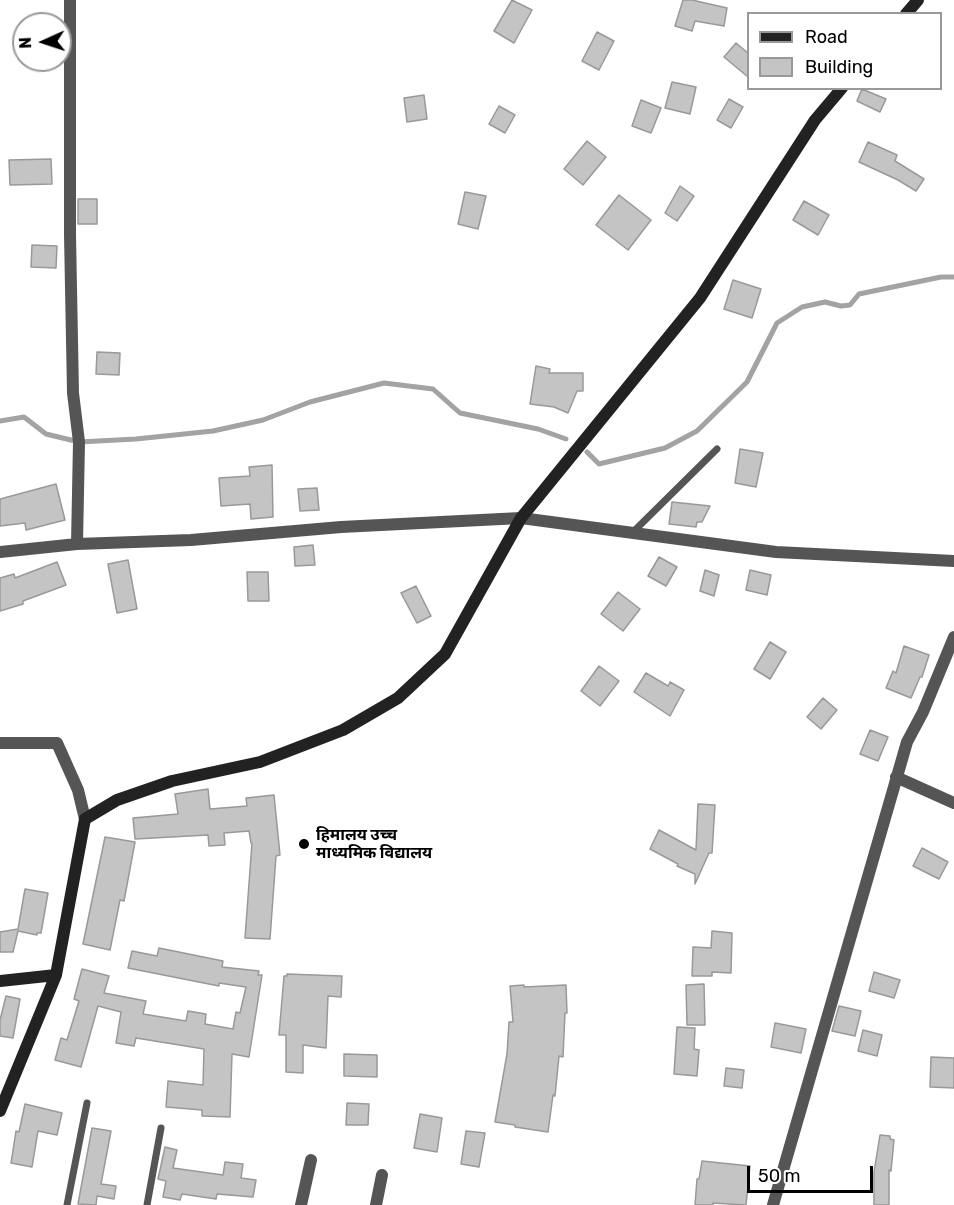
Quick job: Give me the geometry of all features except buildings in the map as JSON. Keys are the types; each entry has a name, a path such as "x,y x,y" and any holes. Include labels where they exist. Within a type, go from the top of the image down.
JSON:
{"street":[{"path":"70,0 72,348 73,393 79,442 77,544"},
{"path":"908,12 918,0"},
{"path":"85,819 117,800 171,781 260,762 343,730 398,698 445,654 521,518 700,298 814,120 840,90"},
{"path":"0,552 77,544 191,540 341,527 521,518 776,552 954,561"},
{"path":"773,1205 907,742 923,712 954,637"},
{"path":"0,743 57,743 78,790 85,819 56,975 0,1111"},
{"path":"896,777 954,803"},
{"path":"0,981 56,975"},
{"path":"301,1205 311,1160"},
{"path":"376,1205 382,1175"}],"lane":[{"path":"631,534 717,449"},
{"path":"67,1205 87,1103"},
{"path":"147,1205 161,1128"}],"waterway":[{"path":"587,452 599,464 665,448 697,431 747,382 777,323 802,307 825,302 841,306 850,305 859,294 941,277 954,277"},
{"path":"0,421 24,417 46,434 79,442 136,439 213,431 263,420 310,402 384,383 433,389 460,413 538,429 566,439"}],"place":[{"name":"हिमालय उच्च माध्यमिक विद्यालय","path":"304,844"}]}
